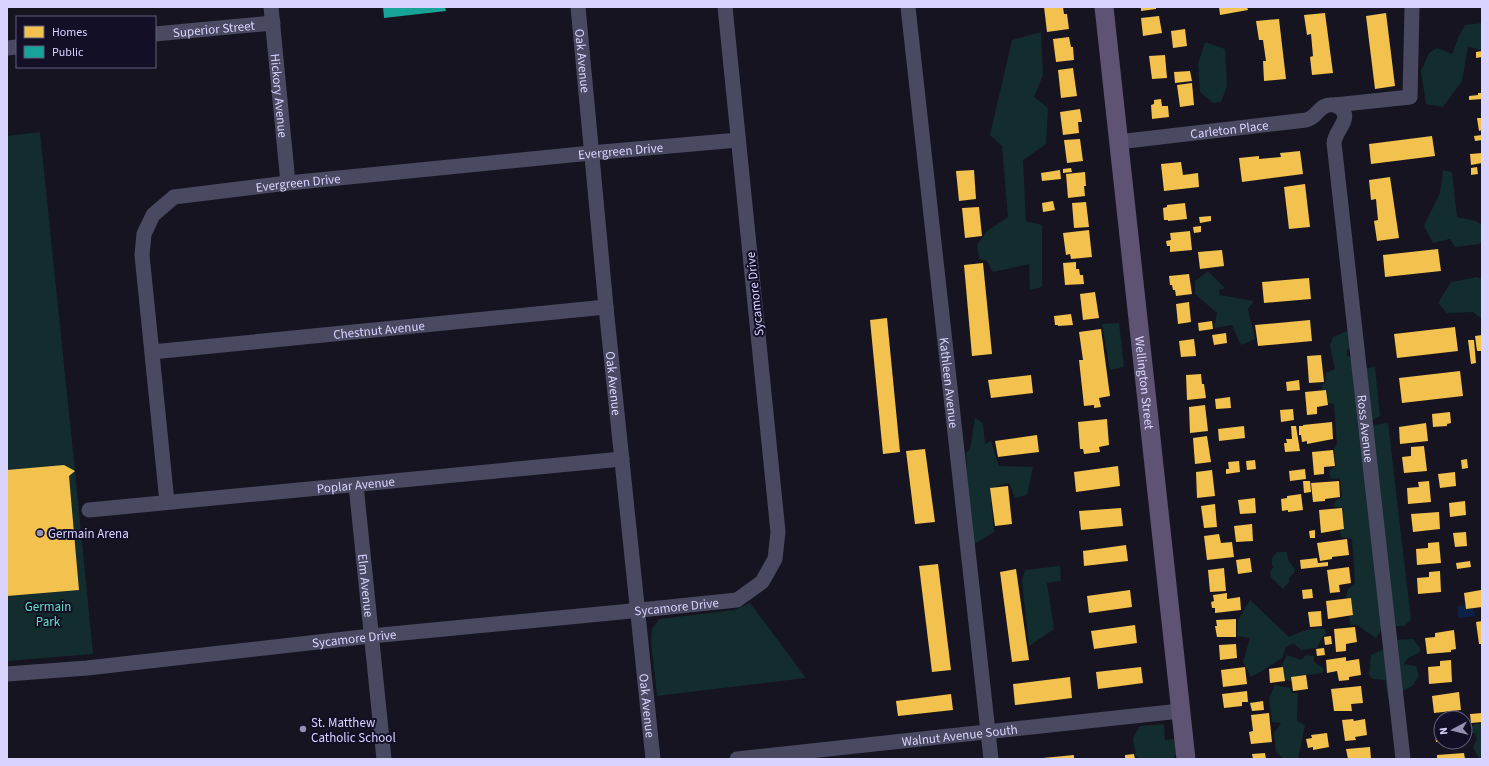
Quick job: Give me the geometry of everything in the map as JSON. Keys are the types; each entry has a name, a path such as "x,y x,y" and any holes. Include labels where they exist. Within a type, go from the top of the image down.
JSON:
{"main road":[{"name":"Wellington Street","path":"1104,7 1186,759"}],"street":[{"name":"Hickory Avenue","path":"271,7 288,183"},
{"name":"Oak Avenue","path":"578,7 606,307 653,759"},
{"name":"Sycamore Drive","path":"7,674 87,668 370,636 737,600 762,582 775,559 778,532 725,7"},
{"name":"Kathleen Avenue","path":"908,7 991,759"},
{"name":"Carleton Place","path":"1118,142 1306,120 1325,106 1410,97 1412,7"},
{"name":"Superior Street","path":"156,34 273,23"},
{"name":"Ross Avenue","path":"1335,105 1342,110 1344,115 1343,124 1335,136 1334,143 1403,759"},
{"name":"Evergreen Drive","path":"167,502 142,255 144,234 153,215 174,197 288,183 738,140"},
{"name":"Chestnut Avenue","path":"152,352 606,307"},
{"name":"Poplar Avenue","path":"89,510 622,459"},
{"name":"Elm Avenue","path":"356,485 370,636 384,759"},
{"name":"Walnut Avenue South","path":"737,759 1180,711"}],"green space":[{"path":"1482,23 1482,50 1468,47 1462,81 1443,107 1426,104 1421,71 1429,53 1437,48 1452,54 1465,25"},
{"path":"1041,32 1043,75 1034,97 1048,108 1046,144 1023,160 1026,221 1042,225 1042,287 1030,290 1029,264 993,272 987,261 979,259 977,245 987,231 1008,217 1002,146 990,135 1012,40"},
{"path":"1205,42 1225,49 1227,86 1221,102 1213,103 1200,92 1198,64"},
{"name":"Germain Park","path":"40,132 93,654 7,661 7,136"},
{"path":"1443,170 1452,172 1457,217 1476,221 1482,225 1482,241 1479,244 1455,247 1450,239 1433,243 1424,226 1440,193"},
{"path":"1208,271 1225,288 1219,290 1220,295 1254,301 1248,309 1255,339 1241,345 1232,325 1214,328 1217,313 1195,294 1195,281"},
{"path":"1478,277 1482,280 1482,319 1473,312 1447,313 1438,303 1451,282"},
{"path":"1119,323 1124,367 1110,370 1102,324"},
{"path":"1347,331 1354,338 1352,348 1347,350 1347,356 1354,358 1357,370 1375,367 1380,416 1363,425 1363,434 1373,425 1388,423 1411,620 1404,626 1384,626 1376,638 1357,625 1350,625 1349,617 1353,615 1351,598 1346,598 1348,589 1355,583 1352,539 1341,537 1340,531 1344,529 1343,508 1334,507 1335,501 1342,497 1340,478 1331,479 1329,471 1336,466 1334,449 1337,444 1334,404 1328,403 1327,390 1322,390 1322,384 1325,383 1326,373 1335,369 1330,346 1333,337"},
{"path":"975,418 983,423 985,444 991,441 999,466 1033,467 1027,495 1015,498 1009,483 990,488 994,532 971,546 966,453 970,449"},
{"path":"1277,552 1287,552 1288,560 1295,569 1294,573 1289,578 1289,582 1283,589 1271,577 1270,572 1274,566 1272,565 1272,558"},
{"path":"1060,566 1061,581 1047,583 1054,629 1029,646 1022,581 1025,570"},
{"path":"1250,600 1289,637 1302,631 1316,628 1325,629 1326,634 1323,636 1317,648 1301,650 1293,643 1286,647 1282,658 1251,677 1243,662 1250,638 1237,636 1238,620"},
{"path":"750,603 806,678 657,696 651,642 652,629 659,619 734,610"},
{"path":"1413,639 1420,648 1420,652 1408,658 1404,664 1416,666 1419,676 1412,686 1388,699 1385,680 1373,679 1369,675 1371,655 1382,650 1392,651 1394,640"},
{"path":"1287,655 1301,660 1306,655 1314,656 1314,662 1323,668 1323,673 1291,677 1291,681 1285,680 1284,668 1281,667"},
{"path":"1275,685 1290,688 1292,693 1298,693 1297,721 1305,725 1298,759 1284,759 1276,752 1274,733 1281,723 1272,722 1269,698"},
{"path":"1164,724 1165,740 1176,739 1179,749 1173,759 1140,759 1136,756 1133,738 1140,726"},
{"path":"1475,724 1482,724 1482,759 1479,759 1473,747 1477,739 1475,733 1473,733 1473,726"}],"water":[{"path":"1465,605 1466,609 1474,608 1475,616 1458,618 1457,606"}],"building: Homes":[{"path":"1044,7 1063,7 1064,14 1067,14 1069,29 1047,32"},
{"path":"1141,7 1156,7 1156,9 1141,11"},
{"path":"1219,7 1247,7 1248,10 1220,15"},
{"path":"1325,13 1333,73 1312,75 1310,57 1313,56 1311,34 1307,35 1304,15"},
{"path":"1386,13 1395,86 1375,89 1366,16"},
{"path":"1159,16 1162,33 1143,36 1141,18"},
{"path":"1279,19 1286,79 1264,81 1263,61 1266,61 1263,40 1259,40 1256,21"},
{"path":"1185,29 1187,46 1173,48 1171,31"},
{"path":"1069,37 1071,47 1073,47 1074,60 1056,62 1053,39"},
{"path":"1482,51 1482,57 1476,58 1476,52"},
{"path":"1165,55 1167,78 1152,79 1149,56"},
{"path":"1073,68 1077,96 1061,98 1058,70"},
{"path":"1190,71 1192,81 1175,83 1174,72"},
{"path":"1192,83 1194,105 1180,107 1177,85"},
{"path":"1478,93 1482,93 1482,99 1469,100 1469,96 1478,95"},
{"path":"1161,99 1162,106 1168,106 1169,117 1152,119 1151,105 1154,104 1154,100"},
{"path":"1080,109 1082,122 1078,122 1079,133 1063,135 1060,112"},
{"path":"1477,118 1482,118 1482,130 1479,131"},
{"path":"1482,135 1482,140 1475,141 1474,136"},
{"path":"1432,136 1435,156 1371,164 1369,144"},
{"path":"1080,139 1083,161 1067,163 1064,140"},
{"path":"1300,151 1303,174 1242,182 1239,158 1259,156 1259,159 1281,157 1280,153"},
{"path":"1482,153 1482,163 1471,165 1470,154"},
{"path":"1181,162 1183,175 1198,173 1199,187 1164,191 1161,164"},
{"path":"1477,167 1478,174 1471,175 1471,168"},
{"path":"1071,168 1072,172 1063,173 1063,169"},
{"path":"974,170 976,199 959,201 956,171"},
{"path":"1060,170 1061,179 1042,181 1041,173"},
{"path":"1085,172 1085,196 1068,198 1066,174"},
{"path":"1390,177 1399,238 1377,241 1374,221 1378,220 1376,199 1371,200 1369,180"},
{"path":"1305,184 1310,227 1289,229 1284,187"},
{"path":"1053,201 1055,210 1043,212 1042,203"},
{"path":"1086,202 1089,227 1074,228 1072,203"},
{"path":"1185,203 1187,219 1164,220 1163,208 1167,207 1167,205"},
{"path":"979,207 982,236 965,238 962,208"},
{"path":"1211,216 1211,221 1200,223 1199,217"},
{"path":"1201,226 1201,232 1194,233 1193,227"},
{"path":"1089,230 1092,257 1071,259 1070,254 1066,255 1063,233"},
{"path":"1190,231 1192,250 1170,252 1170,246 1167,246 1166,241 1171,240 1170,233"},
{"path":"1438,249 1441,271 1385,277 1383,255"},
{"path":"1222,250 1224,266 1200,269 1198,252"},
{"path":"1076,262 1076,269 1079,269 1080,275 1083,275 1084,284 1065,285 1063,263"},
{"path":"983,263 992,354 972,356 964,265"},
{"path":"1189,274 1192,294 1176,296 1175,290 1173,290 1172,285 1170,285 1169,276"},
{"path":"1309,278 1311,299 1264,303 1262,282"},
{"path":"1095,292 1099,318 1083,320 1080,294"},
{"path":"1189,302 1191,322 1178,324 1176,304"},
{"path":"1071,314 1073,325 1055,325 1054,316"},
{"path":"887,318 900,452 883,454 870,320"},
{"path":"1310,320 1312,341 1258,346 1255,325"},
{"path":"1212,321 1213,329 1199,331 1198,323"},
{"path":"1455,327 1458,351 1397,358 1394,334"},
{"path":"1101,329 1110,396 1099,398 1101,407 1094,408 1094,405 1084,406 1079,360 1083,360 1079,332"},
{"path":"1226,333 1227,343 1214,345 1212,335"},
{"path":"1482,335 1482,351 1477,351 1475,336"},
{"path":"1194,339 1196,356 1181,357 1179,341"},
{"path":"1468,340 1474,340 1476,363 1471,364"},
{"path":"1321,355 1324,382 1309,383 1307,356"},
{"path":"1460,371 1463,396 1402,403 1399,378"},
{"path":"1201,374 1206,398 1187,400 1186,375"},
{"path":"1031,375 1033,393 991,398 988,380"},
{"path":"1299,380 1300,390 1287,391 1286,382"},
{"path":"1326,390 1328,405 1317,407 1317,414 1307,415 1305,392"},
{"path":"1230,397 1231,408 1216,409 1215,399"},
{"path":"1205,405 1208,431 1190,433 1189,407"},
{"path":"1293,409 1294,420 1281,422 1280,410"},
{"path":"1450,412 1451,423 1447,424 1447,426 1433,427 1432,414"},
{"path":"1107,419 1109,445 1099,447 1100,452 1084,454 1083,449 1080,449 1078,422"},
{"path":"1332,422 1333,439 1307,444 1307,441 1302,442 1301,435 1299,435 1299,426"},
{"path":"1426,423 1428,441 1400,444 1399,427"},
{"path":"1244,426 1245,438 1219,441 1218,429"},
{"path":"1291,426 1296,426 1300,451 1285,452 1284,443 1287,443 1286,439 1292,439"},
{"path":"1037,435 1039,452 998,457 995,441"},
{"path":"1207,436 1211,462 1195,464 1193,438"},
{"path":"1424,446 1427,471 1404,473 1402,457 1411,456 1411,447"},
{"path":"925,449 935,522 915,524 906,451"},
{"path":"1333,450 1335,466 1324,467 1324,474 1314,475 1312,452"},
{"path":"1467,459 1468,468 1462,469 1461,460"},
{"path":"1255,460 1256,469 1247,470 1246,461"},
{"path":"1239,461 1240,472 1226,474 1226,469 1229,469 1228,462"},
{"name":"Germain Arena","path":"64,465 75,471 69,476 79,590 7,596 7,470"},
{"path":"1118,466 1120,486 1076,492 1074,472"},
{"path":"1305,469 1306,479 1290,481 1289,471"},
{"path":"1212,470 1215,496 1197,498 1196,472"},
{"path":"1455,472 1456,486 1440,488 1438,474"},
{"path":"1303,481 1310,481 1311,492 1304,493"},
{"path":"1339,481 1340,497 1325,499 1325,501 1313,502 1311,483"},
{"path":"1429,481 1431,502 1408,504 1407,488 1419,487 1418,482"},
{"path":"1008,486 1012,524 995,526 990,488"},
{"path":"1301,494 1303,510 1288,512 1288,510 1282,511 1281,499 1287,498 1287,496"},
{"path":"1255,498 1256,513 1240,514 1238,500"},
{"path":"1465,501 1466,515 1450,517 1449,503"},
{"path":"1215,504 1217,527 1204,528 1201,506"},
{"path":"1121,508 1123,526 1081,530 1079,511"},
{"path":"1342,508 1344,529 1321,533 1319,510"},
{"path":"1439,512 1440,529 1413,532 1411,514"},
{"path":"1252,524 1253,541 1236,542 1234,526"},
{"path":"1315,530 1315,538 1310,538 1309,531"},
{"path":"1466,532 1467,546 1455,547 1453,533"},
{"path":"1219,534 1221,543 1232,542 1234,557 1207,560 1204,536"},
{"path":"1347,539 1349,555 1332,557 1332,559 1320,561 1317,543"},
{"path":"1439,542 1441,563 1417,565 1416,549 1428,548 1428,543"},
{"path":"1126,545 1128,561 1084,566 1083,551"},
{"path":"1250,558 1252,572 1238,574 1236,560"},
{"path":"1317,558 1318,563 1328,562 1328,566 1301,569 1300,560"},
{"path":"1470,561 1471,567 1457,569 1456,563"},
{"path":"938,564 951,670 932,672 919,566"},
{"path":"1349,567 1351,583 1339,585 1340,592 1330,593 1327,570"},
{"path":"1224,568 1226,591 1210,592 1208,570"},
{"path":"1016,569 1029,660 1012,662 1000,572"},
{"path":"1440,571 1441,592 1418,594 1417,578 1429,577 1429,572"},
{"path":"1312,589 1313,598 1303,599 1302,590"},
{"path":"1130,590 1132,607 1089,613 1087,596"},
{"path":"1481,590 1482,607 1466,609 1464,593"},
{"path":"1227,593 1227,599 1240,597 1241,610 1215,613 1215,608 1212,608 1211,602 1214,601 1213,595"},
{"path":"1351,598 1353,615 1328,619 1326,601"},
{"path":"1321,611 1322,626 1310,627 1308,612"},
{"path":"1236,619 1236,637 1217,637 1215,626 1217,626 1216,620"},
{"path":"1482,621 1482,644 1479,644 1476,622"},
{"path":"1135,625 1137,643 1094,649 1091,631"},
{"path":"1355,627 1357,642 1346,644 1346,651 1336,652 1334,629"},
{"path":"1454,630 1456,649 1451,650 1451,652 1427,654 1425,638 1435,637 1435,633"},
{"path":"1331,636 1332,644 1325,645 1324,637"},
{"path":"1236,644 1237,658 1220,660 1219,645"},
{"path":"1324,648 1325,655 1317,656 1316,649"},
{"path":"1346,657 1346,661 1359,659 1361,675 1349,677 1349,680 1339,681 1337,671 1327,673 1326,660"},
{"path":"1451,660 1452,682 1429,684 1428,667 1440,666 1440,661"},
{"path":"1141,667 1143,683 1098,689 1096,672"},
{"path":"1245,667 1247,684 1223,687 1221,670"},
{"path":"1283,667 1285,681 1270,683 1269,669"},
{"path":"1306,675 1308,689 1293,691 1291,677"},
{"path":"1070,677 1072,698 1015,705 1013,684"},
{"path":"1361,686 1363,703 1351,704 1352,711 1334,711 1331,689"},
{"path":"1247,691 1248,702 1242,702 1242,706 1224,708 1222,694"},
{"path":"1459,692 1461,710 1434,710 1432,696"},
{"path":"951,694 953,710 898,716 896,701"},
{"path":"1263,701 1264,710 1252,711 1250,703"},
{"path":"1269,713 1272,742 1251,744 1249,732 1253,731 1251,715"},
{"path":"1482,713 1482,722 1473,723 1473,714"},
{"path":"1353,719 1354,721 1365,719 1367,735 1355,737 1356,740 1345,741 1342,720"},
{"path":"1327,733 1329,747 1313,750 1313,747 1308,748 1306,739 1312,738 1311,735"},
{"path":"1370,747 1371,759 1348,759 1346,749"},
{"path":"1265,753 1266,759 1253,759 1252,754"},
{"path":"1464,753 1465,759 1437,759 1437,755"},
{"path":"1134,754 1135,759 1125,759 1125,755"},
{"path":"1074,755 1074,759 1043,759 1043,758"}],"building: Public":[{"path":"383,7 445,7 446,11 384,18"}],"place":[{"name":"Germain Arena","path":"40,533"},
{"name":"St. Matthew Catholic School","path":"303,729"}]}
